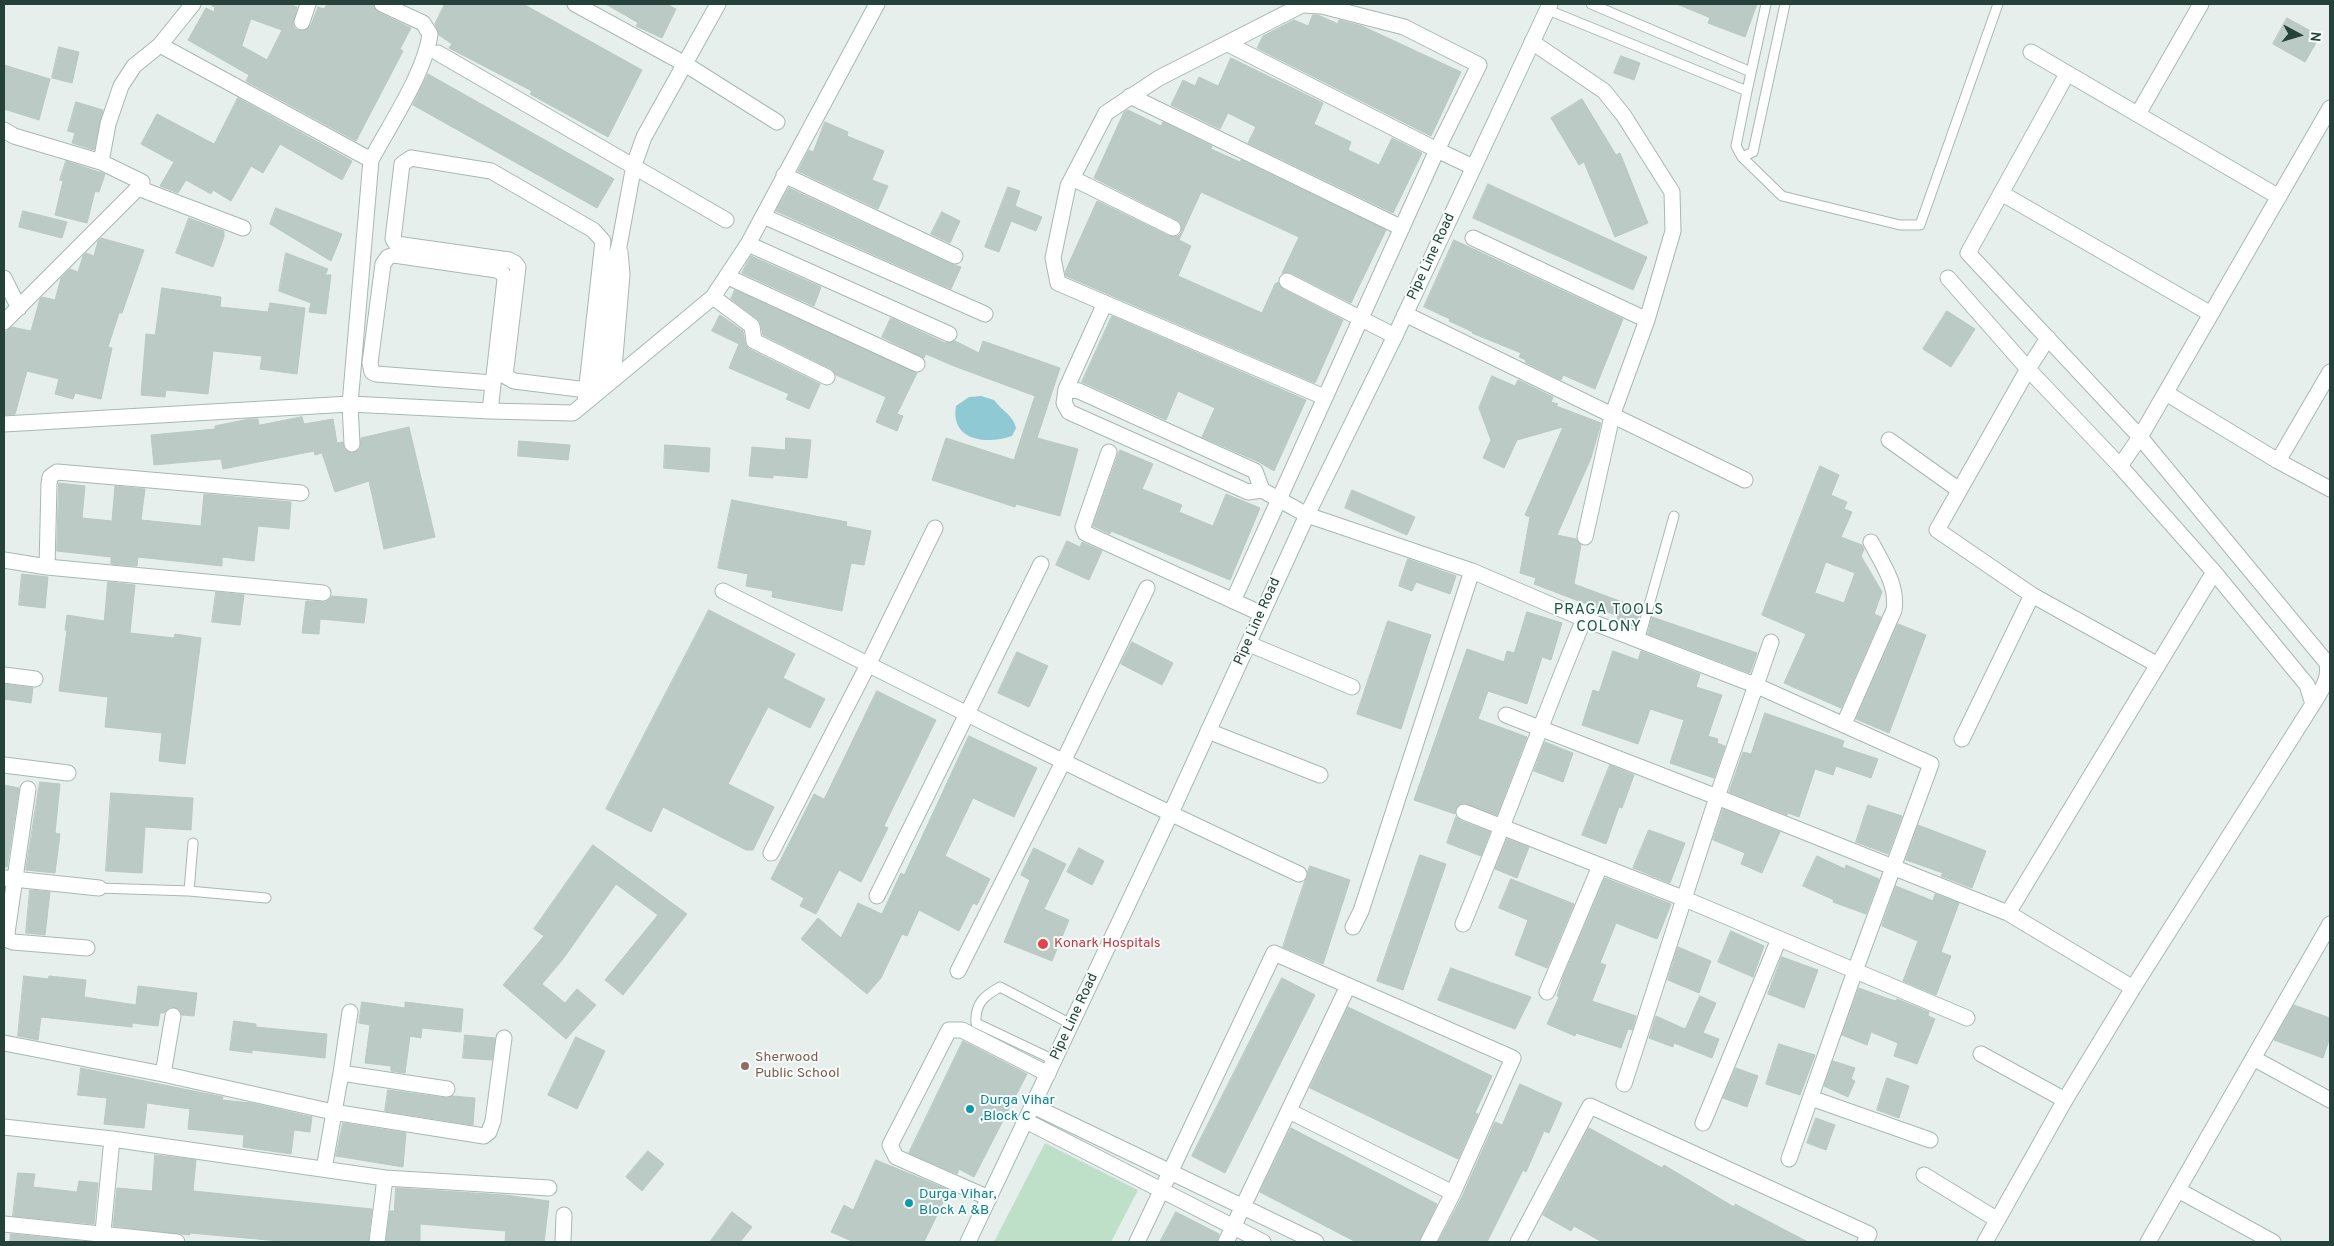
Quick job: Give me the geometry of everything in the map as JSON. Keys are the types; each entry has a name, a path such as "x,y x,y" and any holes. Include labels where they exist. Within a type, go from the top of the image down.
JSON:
{"street":[{"path":"100,162 108,124 121,86 134,66 160,45 193,4"},
{"path":"302,22 308,4"},
{"path":"352,444 350,404 371,160 415,78 428,47 430,34 422,23 382,4"},
{"path":"575,4 685,64 777,122"},
{"path":"4,424 350,404 573,413 587,393 610,272 619,246 634,165 644,137 718,4"},
{"path":"587,393 603,242 600,237 593,230 491,171 411,158 404,160 393,239 396,244 508,260 515,263 518,267 505,376 514,381 587,393 613,380 713,297 728,277 748,244 877,4"},
{"path":"2138,114 2201,4"},
{"path":"1233,601 1437,150 1479,66 1404,27 1322,6 1302,5 1159,78 1106,113 1068,186 1053,258 1058,282 1324,397"},
{"name":"Pipe Line Road","path":"968,1242 1170,815 1307,515 1395,336 1549,7"},
{"path":"1532,42 1604,91 1624,116 1672,192 1673,231 1647,320 1612,416 1585,536"},
{"path":"1228,44 1473,167"},
{"path":"160,45 371,160"},
{"path":"2031,52 2279,196"},
{"path":"438,53 726,220"},
{"path":"1985,1242 1996,1219 2065,1100 2133,988 2327,680 2326,663 2140,438 1968,253 2068,74"},
{"path":"1130,96 1402,228"},
{"path":"2120,466 2140,438 2330,108"},
{"path":"4,130 14,136 100,162 142,182 4,322"},
{"path":"784,175 955,256"},
{"path":"1072,178 1173,228"},
{"path":"138,188 243,228"},
{"path":"2001,193 2211,314"},
{"path":"763,216 985,314"},
{"path":"1473,238 1647,320"},
{"path":"748,244 949,334"},
{"path":"613,380 622,274 619,246"},
{"path":"370,368 383,264 388,257 394,256 497,270 503,274 505,279 490,411"},
{"path":"728,277 916,364"},
{"path":"4,278 19,308"},
{"path":"1948,278 2028,369 2120,466 2214,572 2306,685 2313,704"},
{"path":"1287,281 1395,336"},
{"path":"713,297 752,326 754,341 827,377"},
{"path":"1105,303 1066,389 1064,403 1069,412 1248,492 1262,490 1307,515 1472,571 1584,619 1755,685 1931,764 1789,1159"},
{"path":"1405,314 1745,480"},
{"path":"2048,338 2028,369 1936,530 2032,596 2158,665"},
{"path":"353,366 370,368 376,374 493,383"},
{"path":"2278,460 2330,372"},
{"path":"1066,389 1079,391 1255,471 1262,490"},
{"path":"2166,393 2330,489"},
{"path":"1889,440 1959,490"},
{"path":"1109,452 1083,527 1085,533 1262,614"},
{"path":"47,567 49,484 50,477 57,472 301,493"},
{"path":"771,853 868,665 935,528"},
{"path":"1844,724 1894,610 1896,601 1894,586 1871,542"},
{"path":"4,560 47,567 323,593"},
{"path":"878,896 1041,564"},
{"path":"1353,927 1361,911 1472,571"},
{"path":"2008,913 2214,572"},
{"path":"958,971 1063,762 1147,588"},
{"path":"723,591 966,715 1170,815 1299,874"},
{"path":"1962,739 2032,596"},
{"path":"1463,924 1502,829 1539,727 1584,619"},
{"path":"1624,1084 1686,899 1717,796 1771,642"},
{"path":"1248,644 1352,687"},
{"path":"4,675 35,679"},
{"path":"1506,715 1717,796 2008,913 2133,988"},
{"path":"1208,731 1320,775"},
{"path":"4,765 68,773"},
{"path":"28,789 10,879 8,940 87,948"},
{"path":"1464,812 1502,829 1686,899 1967,1018"},
{"path":"1547,992 1600,866"},
{"path":"10,879 99,888"},
{"path":"2148,1242 2253,1058 2324,949 2330,924"},
{"path":"1703,1123 1779,939"},
{"path":"1137,1242 1274,953 1513,1058 1453,1193 1428,1242"},
{"path":"1226,1242 1348,986"},
{"path":"324,1169 350,1012"},
{"path":"163,1074 173,1016"},
{"path":"989,1198 896,1157 890,1145 949,1030 962,1030 1051,1067"},
{"path":"4,1043 163,1074 334,1112 484,1136 489,1132 493,1121 504,1038"},
{"path":"1981,1054 2065,1100"},
{"path":"2253,1058 2330,1100"},
{"path":"341,1073 447,1090"},
{"path":"1811,1098 1930,1140"},
{"path":"1033,1106 1316,1242"},
{"path":"1520,1242 1590,1106 1869,1234 1865,1242"},
{"path":"1289,1111 1453,1193"},
{"path":"1026,1121 1263,1242"},
{"path":"4,1127 112,1139 385,1178 549,1188"},
{"path":"102,1239 112,1139"},
{"path":"1924,1175 1996,1219"},
{"path":"377,1242 385,1178"},
{"path":"2178,1190 2273,1242"},
{"path":"563,1242 564,1216"},
{"path":"4,1224 102,1239 177,1242"}],"lane":[{"path":"1591,4 1751,72"},
{"path":"1766,4 1736,146 1742,158 1782,196 1900,225 1920,225 1998,4"},
{"path":"1742,158 1754,152 1785,4"},
{"path":"1549,7 1747,90"},
{"path":"1640,641 1674,516"},
{"path":"189,892 193,843"},
{"path":"99,888 266,898"},
{"path":"1051,1067 976,1023 976,1011 984,996 1000,986 1071,1024"}],"green space":[{"path":"1045,1143 1138,1190 1111,1242 994,1242"}],"water":[{"path":"981,396 994,400 1010,416 1016,428 1012,436 1002,439 982,440 972,438 959,427 956,418 956,406 969,397"}],"building":[{"path":"213,4 289,4 297,7 293,24 295,29 303,31 311,25 318,7 324,9 327,4 373,4 378,12 411,28 400,49 403,51 356,141 246,81 249,75 188,40 206,8 214,12 215,7 212,6","holes":["251,19 282,30 267,60 242,46"]},
{"path":"445,4 523,4 642,70 608,137 530,94 532,91 449,48 452,44 439,35 435,24"},
{"path":"606,4 666,4 676,9 662,38 636,26 638,23"},
{"path":"1677,4 1757,4 1745,37 1708,23 1710,18"},
{"path":"1313,15 1318,15 1338,24 1339,20 1362,26 1461,72 1431,136 1257,48 1263,36 1294,20 1308,26"},
{"path":"2287,18 2320,36 2305,62 2273,44"},
{"path":"59,47 79,52 72,83 52,78"},
{"path":"1621,56 1640,63 1634,80 1614,73"},
{"path":"1231,58 1323,103 1314,124 1351,142 1348,150 1379,165 1392,138 1422,153 1393,213 1248,143 1256,127 1228,113 1220,129 1171,105 1183,80 1195,86 1199,77 1218,86"},
{"path":"4,65 50,79 39,120 4,109"},
{"path":"428,74 614,179 597,208 413,105"},
{"path":"238,98 352,161 342,180 280,144 263,173 251,166 231,201 213,190 211,194 186,180 178,193 160,186 174,162 141,144 157,114 214,144"},
{"path":"1582,99 1616,155 1620,153 1648,223 1615,237 1584,162 1579,165 1551,118"},
{"path":"76,102 103,110 94,150 72,143 75,133 68,131"},
{"path":"1128,110 1161,126 1163,122 1212,146 1211,149 1240,162 1241,160 1386,230 1351,303 1291,273 1282,273 1299,237 1201,192 1179,240 1191,246 1178,276 1262,313 1275,284 1278,282 1283,289 1343,320 1315,383 1066,276 1065,272 1097,201 1169,236 1178,236 1182,232 1181,223 1177,220 1094,178 1124,112"},
{"path":"825,122 848,132 847,136 884,151 872,180 888,186 878,209 798,171 809,150 813,152"},
{"path":"66,161 105,174 99,192 95,191 87,223 55,215 63,181 60,180"},
{"path":"1488,184 1647,257 1633,290 1473,218"},
{"path":"1008,187 1020,191 1015,206 1042,217 1036,231 1011,221 999,252 985,247"},
{"path":"789,188 961,267 951,289 776,211"},
{"path":"276,208 342,234 331,261 270,224"},
{"path":"23,211 67,222 62,238 19,227"},
{"path":"942,212 960,221 950,243 931,234"},
{"path":"189,218 224,231 224,237 213,267 176,253"},
{"path":"101,238 144,250 122,313 119,313 108,347 112,348 101,399 75,393 73,399 55,394 59,379 27,371 15,414 4,415 4,340 6,331 12,327 31,331 40,299 42,297 55,300 61,278 70,269 78,272 83,256 86,253 94,256 98,241"},
{"path":"1454,240 1623,319 1595,389 1563,375 1561,380 1525,362 1526,360 1519,357 1521,353 1472,333 1449,321 1450,319 1424,307"},
{"path":"286,253 328,269 325,275 331,275 326,314 309,312 311,303 279,291"},
{"path":"751,256 821,287 814,306 742,273"},
{"path":"162,288 221,297 220,307 268,312 270,303 305,308 297,374 260,369 262,356 213,351 208,394 166,390 165,397 141,395 146,334 155,335"},
{"path":"735,290 917,373 897,414 903,416 897,431 876,422 886,397 836,375 831,369 763,335 760,321 731,299"},
{"path":"1947,311 1975,329 1951,367 1923,349"},
{"path":"720,315 743,331 745,343 749,349 820,384 809,409 786,399 789,394 729,368 739,344 712,331"},
{"path":"1112,316 1306,400 1274,471 1259,462 1202,437 1215,408 1178,391 1166,420 1082,382"},
{"path":"891,318 945,343 955,341 979,353 983,341 1060,368 1037,438 1078,449 1060,516 1016,504 1015,507 932,480 946,438 1014,460 1035,396 926,354 924,358 882,337"},
{"path":"1492,376 1515,386 1518,380 1553,397 1551,402 1558,404 1556,406 1601,423 1591,458 1557,535 1576,539 1581,545 1574,584 1641,609 1636,627 1617,620 1618,616 1534,584 1536,578 1520,573 1530,517 1525,515 1563,427 1517,440 1504,468 1483,458 1491,440 1479,408"},
{"path":"302,417 304,424 333,419 337,443 343,442 344,449 352,453 360,449 361,438 409,427 435,537 384,549 369,481 335,492 322,453 315,455 314,451 223,469 221,459 154,465 151,435 215,429 215,426 249,419 258,419 259,425"},
{"path":"786,438 811,440 807,478 773,475 773,478 749,476 752,447 785,450"},
{"path":"519,441 570,445 568,460 518,456"},
{"path":"665,445 710,448 709,472 664,468"},
{"path":"1120,450 1153,464 1142,489 1182,505 1179,512 1213,526 1226,494 1260,508 1230,580 1111,531 1110,534 1093,526"},
{"path":"1820,466 1839,475 1831,495 1847,502 1844,509 1852,512 1841,537 1862,545 1864,549 1861,556 1882,592 1874,614 1881,617 1841,708 1784,683 1806,634 1762,615","holes":["1826,562 1855,573 1844,603 1815,593"]},
{"path":"59,483 85,486 82,518 112,521 115,486 145,489 141,520 201,526 204,494 291,502 289,529 258,526 254,561 222,557 222,566 138,557 137,566 111,564 111,557 57,551"},
{"path":"1352,490 1415,517 1407,535 1345,508"},
{"path":"732,500 847,522 846,526 871,531 864,565 851,563 842,611 772,597 773,591 746,586 748,574 718,568"},
{"path":"1067,541 1080,547 1082,542 1102,551 1089,580 1056,565"},
{"path":"1408,559 1456,576 1450,594 1416,582 1412,591 1399,586"},
{"path":"22,574 48,577 45,608 19,605"},
{"path":"108,582 135,585 130,633 174,638 175,634 201,638 185,764 159,761 162,733 105,727 108,697 59,691 67,630 65,630 67,615 104,621"},
{"path":"216,592 244,595 240,625 212,622"},
{"path":"332,596 367,599 364,623 320,619 319,634 302,633 306,601 326,602"},
{"path":"709,610 795,654 783,678 825,699 810,728 768,707 728,784 774,807 753,850 746,850 663,807 651,832 606,809"},
{"path":"1527,612 1562,623 1551,660 1542,657 1527,704 1488,691 1478,719 1527,737 1497,815 1463,803 1456,808 1455,814 1414,800 1467,649 1504,662 1507,651 1514,653"},
{"path":"1652,617 1757,653 1750,673 1648,634"},
{"path":"1388,621 1431,635 1401,729 1357,714"},
{"path":"1898,624 1926,635 1889,733 1856,719"},
{"path":"1132,642 1173,663 1162,685 1121,664"},
{"path":"1613,651 1638,660 1641,651 1700,674 1696,687 1722,695 1708,736 1718,739 1717,743 1725,746 1714,778 1670,763 1684,720 1650,709 1638,744 1582,725 1593,690 1599,692"},
{"path":"1017,652 1048,666 1029,707 998,693"},
{"path":"4,684 33,688 31,703 4,699"},
{"path":"877,691 936,720 884,826 888,828 861,882 839,870 816,914 800,906 804,898 771,879 814,794 824,799"},
{"path":"1765,713 1844,741 1842,747 1878,759 1871,778 1836,766 1833,775 1815,769 1799,817 1788,813 1787,815 1729,792 1743,752 1751,754"},
{"path":"969,736 1037,768 1014,817 973,798 945,856 990,879 977,905 973,903 959,931 919,910 907,936 902,934 881,978 867,994 801,939 818,918 841,938 858,903 882,914 901,873 904,875"},
{"path":"1545,742 1573,753 1563,782 1534,771"},
{"path":"1610,765 1634,775 1622,808 1619,807 1606,844 1582,835"},
{"path":"40,782 60,784 55,833 60,834 55,873 26,870"},
{"path":"4,785 19,788 7,867 4,867"},
{"path":"111,793 193,798 191,830 145,827 142,873 106,871"},
{"path":"1868,805 1902,816 1888,854 1856,842"},
{"path":"1723,809 1780,832 1762,873 1741,864 1745,853 1713,840"},
{"path":"1456,817 1461,821 1490,832 1481,856 1447,843"},
{"path":"1918,825 1986,851 1972,888 1941,876 1943,873 1906,860"},
{"path":"1649,830 1685,843 1670,883 1633,868"},
{"path":"1507,839 1529,847 1517,878 1495,869"},
{"path":"593,845 687,914 623,995 605,980 658,915 616,884 563,959 542,984 565,1003 577,989 596,1005 566,1039 503,985 544,936 534,929"},
{"path":"1034,848 1066,864 1044,909 1069,920 1052,961 1004,942 1030,880 1021,875"},
{"path":"1079,848 1104,861 1092,885 1067,872"},
{"path":"1420,855 1446,864 1403,990 1377,981"},
{"path":"1817,856 1845,869 1846,865 1879,879 1866,914 1833,902 1834,900 1803,886"},
{"path":"1310,866 1350,880 1323,964 1283,947"},
{"path":"1605,878 1671,904 1657,939 1616,923 1600,963 1606,965 1592,1001 1636,1016 1632,1030 1628,1029 1621,1048 1576,1033 1575,1036 1547,1024 1559,997 1557,996 1564,975"},
{"path":"1511,879 1574,904 1547,968 1515,955 1528,920 1499,908"},
{"path":"1896,886 1933,901 1935,894 1959,903 1941,952 1951,956 1936,995 1903,981 1918,941 1882,926"},
{"path":"30,890 50,892 45,935 26,933"},
{"path":"1731,931 1764,946 1753,977 1718,962"},
{"path":"1678,947 1711,961 1699,993 1668,980"},
{"path":"1782,957 1818,970 1804,1008 1768,994"},
{"path":"1451,968 1531,997 1515,1029 1438,1000"},
{"path":"24,976 48,979 49,976 86,980 84,997 136,1005 138,986 197,993 194,1016 182,1015 179,1009 170,1007 164,1013 160,1013 158,1026 132,1023 132,1027 41,1017 38,1040 18,1036"},
{"path":"1282,978 1315,995 1225,1173 1192,1156"},
{"path":"1859,988 1896,1001 1897,999 1929,1012 1928,1016 1935,1019 1917,1064 1894,1056 1898,1043 1871,1032 1867,1045 1842,1035"},
{"path":"1700,996 1716,1003 1703,1033 1719,1039 1712,1058 1674,1043 1673,1047 1649,1038 1656,1016 1685,1029"},
{"path":"362,1002 405,1008 405,1002 463,1009 461,1032 422,1028 421,1038 410,1036 405,1073 391,1071 391,1066 365,1063 370,1025 359,1023"},
{"path":"2294,1005 2330,1018 2330,1037 2323,1058 2274,1040"},
{"path":"1348,1007 1492,1076 1475,1113 1478,1114 1458,1159 1310,1088"},
{"path":"234,1021 256,1024 256,1027 327,1034 325,1058 252,1050 252,1053 230,1050"},
{"path":"465,1035 495,1038 492,1060 463,1058"},
{"path":"576,1037 605,1051 577,1109 548,1095"},
{"name":"Durga Vihar ,Block C","path":"963,1041 1027,1074 974,1177 959,1169 957,1174 909,1153"},
{"path":"1779,1044 1815,1055 1800,1095 1766,1084"},
{"path":"1833,1061 1855,1068 1851,1079 1855,1081 1848,1097 1824,1086"},
{"path":"81,1068 223,1097 222,1100 251,1103 312,1117 310,1132 294,1130 291,1154 243,1147 244,1135 188,1129 190,1109 147,1103 144,1128 104,1124 107,1098 78,1095"},
{"path":"1736,1068 1758,1076 1747,1107 1723,1098"},
{"path":"1887,1078 1909,1086 1899,1118 1877,1110"},
{"path":"1520,1084 1562,1103 1549,1133 1544,1131 1526,1172 1523,1170 1487,1242 1438,1242 1462,1197 1495,1122 1502,1125"},
{"path":"388,1090 446,1098 453,1096 475,1098 473,1125 385,1111"},
{"path":"1816,1118 1835,1125 1826,1150 1807,1143"},
{"path":"343,1123 406,1133 403,1167 336,1156"},
{"path":"1291,1128 1437,1204 1419,1242 1356,1242 1260,1192"},
{"path":"1589,1128 1662,1168 1664,1165 1734,1207 1735,1204 1808,1242 1602,1242 1574,1226 1571,1231 1543,1215"},
{"path":"648,1151 664,1164 642,1191 626,1177"},
{"path":"155,1155 196,1160 193,1191 372,1209 368,1242 291,1242 190,1233 190,1235 113,1226 117,1188 152,1191"},
{"name":"Durga Vihar, Block A &B","path":"876,1160 949,1190 924,1242 854,1242 831,1232 844,1205 853,1210"},
{"path":"18,1173 35,1174 33,1187 77,1192 79,1181 98,1183 94,1224 13,1216"},
{"path":"396,1188 505,1195 549,1201 544,1242 505,1242 506,1231 420,1224 420,1242 386,1242 390,1211 394,1211"},
{"path":"732,1212 752,1227 740,1242 710,1242"},
{"path":"1176,1212 1219,1234 1217,1242 1160,1242"},
{"path":"11,1234 89,1242 10,1242"}],"place":[{"name":"Konark Hospitals","path":"1043,944"},
{"name":"Sherwood Public School","path":"745,1066"},
{"name":"Durga Vihar ,Block C","path":"970,1109"},
{"name":"Durga Vihar, Block A &B","path":"909,1203"}],"district":[{"name":"PRAGA TOOLS COLONY","path":"1609,620"}]}
